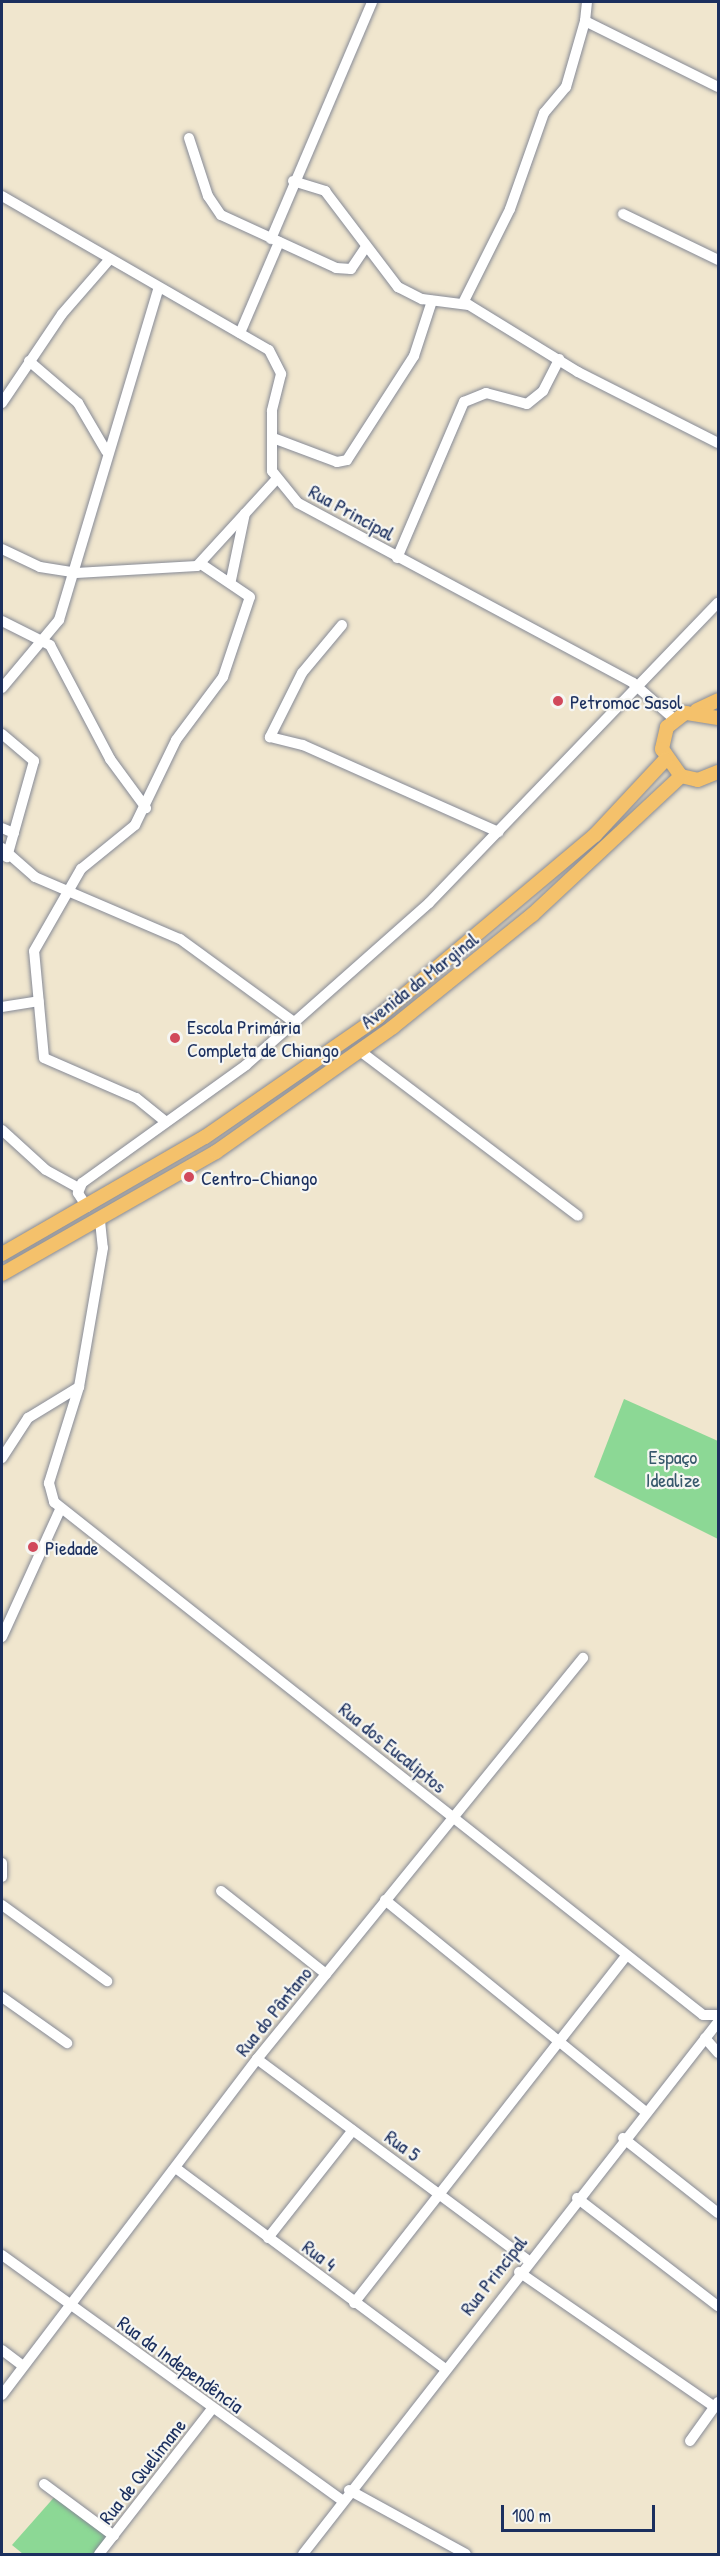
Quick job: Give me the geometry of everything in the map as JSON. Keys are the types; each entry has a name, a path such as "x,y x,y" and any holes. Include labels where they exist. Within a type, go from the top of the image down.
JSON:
{"main road":[{"path":"718,700 674,718 663,738 665,760 681,776 698,780 718,772"},
{"path":"697,710 718,718"},
{"name":"Avenida da Marginal","path":"2,1254 205,1137 378,1017 595,835 665,760"},
{"name":"Avenida da Marginal","path":"2,1274 100,1221 216,1152 360,1051 532,915 681,776"}],"street":[{"path":"240,333 275,241 293,181 372,2"},
{"path":"463,303 510,209 544,113 566,87 585,21 587,2"},
{"path":"585,21 718,87"},
{"path":"189,138 213,208 275,241 345,270 354,266 365,248"},
{"path":"293,181 325,191 365,248 398,287 432,301 463,303 559,359 718,443"},
{"path":"2,195 109,261 269,350 280,366 273,438 275,481 201,564"},
{"path":"623,214 718,260"},
{"path":"2,403 28,361 109,261"},
{"path":"2,688 47,641 76,573 106,451 158,289"},
{"path":"273,438 337,462 347,459 414,356 432,301"},
{"path":"397,558 464,402 486,393 527,404 543,391 559,359"},
{"path":"28,361 78,403 106,451"},
{"name":"Rua Principal","path":"275,481 297,503 641,688 674,718"},
{"path":"231,580 245,513"},
{"path":"2,549 40,567 76,573 201,564 231,580 250,597 249,612 223,677 176,740 146,808 135,825 81,868 35,945 44,1058 136,1098 166,1122"},
{"path":"78,1188 295,1023 498,832 641,688 718,603"},
{"path":"2,621 47,641 110,759 146,808"},
{"path":"342,625 302,673 270,736 303,745 498,832"},
{"path":"2,735 34,760 14,833 4,853 67,893 173,935 295,1023"},
{"path":"2,828 14,833"},
{"path":"2,1007 39,1001"},
{"path":"360,1051 578,1216"},
{"path":"2,1130 46,1170 78,1188 87,1207"},
{"path":"2,1636 60,1510 49,1483 79,1387 103,1248 100,1221"},
{"path":"2,1458 27,1418 79,1387"},
{"name":"Rua dos Eucaliptos","path":"60,1510 703,2015"},
{"name":"Rua do Pântano","path":"2,2395 177,2169 257,2059 582,1658"},
{"path":"221,1891 326,1974"},
{"path":"386,1900 645,2111"},
{"path":"2,1905 107,1981"},
{"path":"354,2303 442,2196 627,1955"},
{"path":"2,1997 67,2043"},
{"path":"718,2015 703,2015 707,2035 718,2053"},
{"name":"Rua Principal","path":"303,2554 349,2490 576,2198 718,2022"},
{"name":"Rua 5","path":"257,2059 528,2260"},
{"path":"268,2238 353,2130"},
{"path":"623,2138 718,2213"},
{"name":"Rua 4","path":"177,2169 444,2368"},
{"path":"576,2198 718,2306"},
{"name":"Rua da Independência","path":"2,2255 71,2307 342,2500"},
{"path":"519,2272 717,2404 690,2441"},
{"path":"2,2350 23,2366"},
{"name":"Rua de Quelimane","path":"99,2554 213,2409"},
{"path":"44,2484 114,2536"},
{"path":"349,2490 466,2554"}],"green space":[{"name":"Espaço Idealize","path":"624,1399 718,1441 718,1539 594,1477"},
{"path":"57,2494 114,2536 99,2554 23,2554 12,2545"}],"place":[{"name":"Petromoc Sasol","path":"558,701"},
{"name":"Escola Primária Completa de Chiango","path":"175,1038"},
{"name":"Centro-Chiango","path":"189,1177"},
{"name":"Piedade","path":"33,1547"}]}
